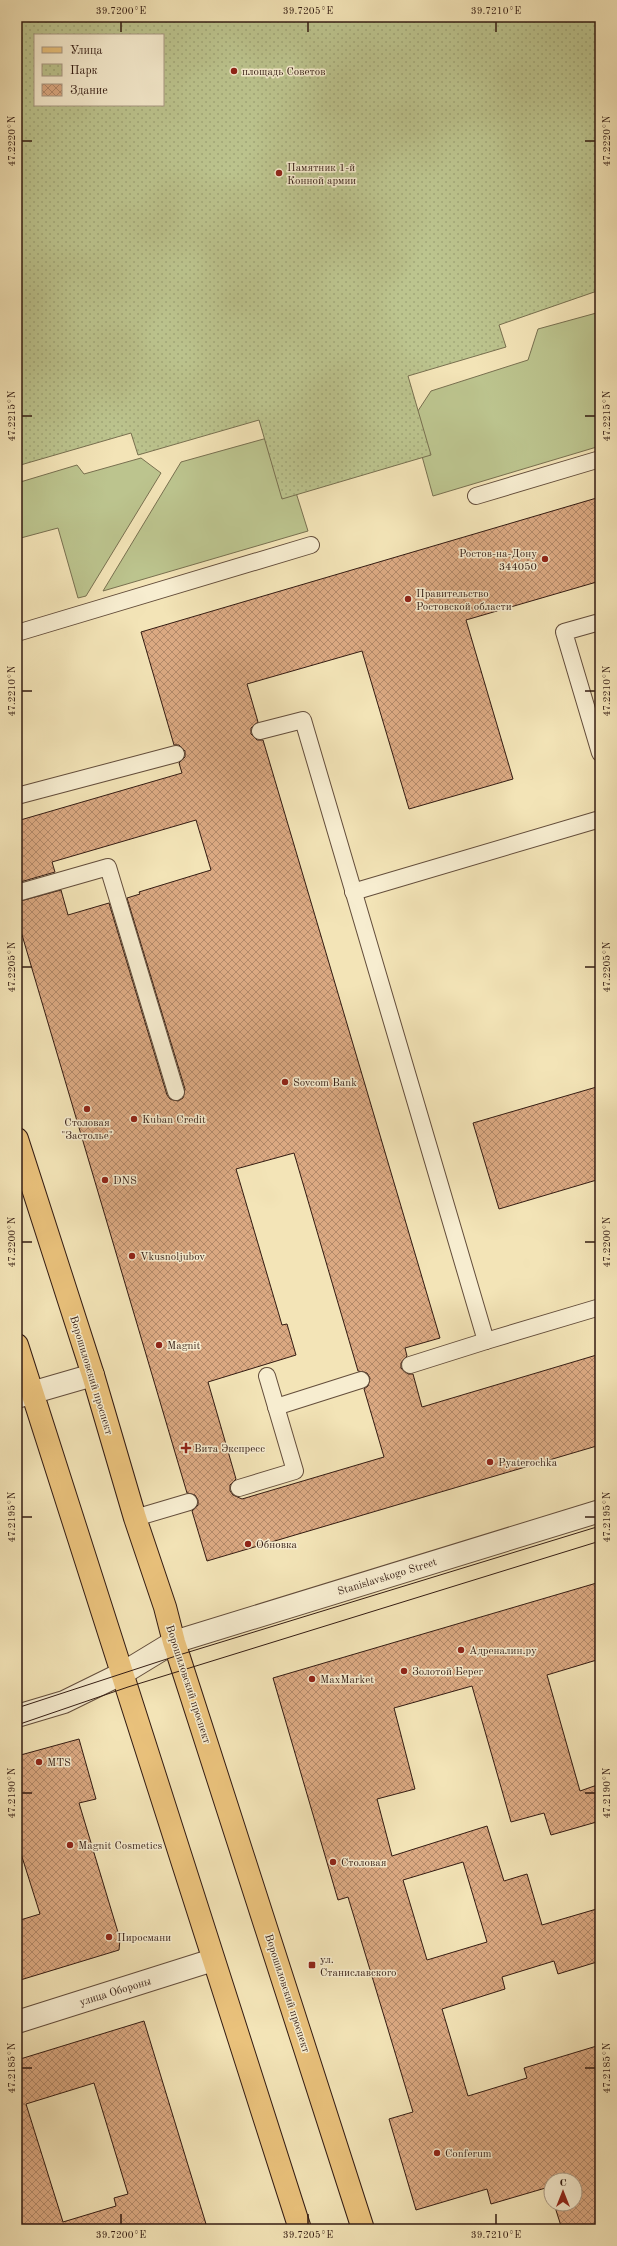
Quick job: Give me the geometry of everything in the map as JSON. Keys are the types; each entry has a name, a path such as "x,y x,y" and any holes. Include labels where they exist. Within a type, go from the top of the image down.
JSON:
{"main road":[{"name":"Ворошиловский проспект","path":"17,1139 93,1375 135,1518 165,1607 174,1642 363,2229"},
{"path":"17,1345 25,1395 123,1673 299,2229"}],"street":[{"path":"25,1395 93,1375"},
{"name":"Stanislavskogo Street","path":"17,1716 64,1702 123,1673 174,1642 600,1511"},
{"name":"улица Обороны","path":"17,2022 213,1960"}],"lane":[{"path":"476,496 600,459"},
{"path":"17,633 311,545"},
{"path":"596,622 564,632 600,753"},
{"path":"260,731 303,720 486,1341"},
{"path":"17,796 176,754"},
{"path":"353,892 600,819"},
{"path":"17,892 108,867 176,1092"},
{"path":"410,1365 600,1308"},
{"path":"239,1488 295,1471 267,1376"},
{"path":"276,1407 361,1380"},
{"path":"135,1518 189,1502"}],"green space":[{"path":"17,17 600,17 600,290 499,325 506,347 408,376 431,455 282,499 259,420 138,455 131,433 17,466"},
{"path":"600,312 600,446 433,496 412,420 431,391 528,360 538,329"},
{"path":"278,435 308,531 103,591 181,462"},
{"path":"141,458 161,473 86,596 78,598 58,528 17,539 17,483 77,465 84,474"}],"building":[{"path":"600,497 600,581 466,620 513,779 409,809 362,651 247,684 258,722 251,728 251,734 257,740 263,740 440,1338 405,1348 407,1356 401,1363 401,1368 408,1374 413,1374 422,1407 600,1354 600,1445 207,1561 192,1511 198,1505 198,1500 195,1495 187,1493 17,918 17,902 61,890 68,915 109,903 167,1095 170,1099 178,1101 183,1098 185,1089 127,898 140,894 139,892 211,870 196,820 52,862 55,872 17,883 17,821 182,773 179,763 185,757 185,751 179,745 174,745 141,632","holes":["294,1153 358,1371 367,1373 370,1378 368,1386 364,1389 384,1457 242,1499 233,1495 230,1491 230,1485 236,1479 208,1382 296,1355 287,1324 282,1325 236,1169"]},
{"path":"600,1086 600,1179 499,1209 473,1123"},
{"path":"600,1582 600,1659 547,1675 580,1791 600,1784 600,1821 551,1835 544,1813 511,1822 472,1686 394,1708 415,1789 377,1799 392,1856 487,1826 504,1881 527,1874 542,1925 600,1908 600,1961 558,1974 554,1961 502,1977 505,1989 442,2009 468,2096 527,2078 524,2068 600,2045 600,2229 562,2229 557,2212 583,2212 583,2172 543,2172 543,2189 491,2204 487,2189 416,2210 389,2119 413,2112 348,1897 338,1900 273,1678","holes":["463,1862 487,1942 427,1960 403,1880"]},
{"path":"79,1739 96,1799 79,1803 120,1939 119,1950 17,1981 17,1921 40,1914 17,1841 17,1756"},
{"path":"144,2021 206,2224 190,2229 17,2229 17,2060","holes":["94,2083 128,2194 114,2198 116,2206 63,2222 26,2104"]}],"tram line":[{"path":"17,1708 179,1655 600,1526"},
{"path":"17,1725 128,1687 600,1541"}],"place":[{"name":"площадь Советов","path":"234,71"},
{"name":"Памятник 1-й Конной армии","path":"279,173"},
{"name":"Ростов-на-Дону 344050","path":"545,559"},
{"name":"Правительство Ростовской области","path":"408,599"},
{"name":"Sovcom Bank","path":"285,1082"},
{"name":"Столовая \"Застолье\"","path":"87,1109"},
{"name":"Kuban Credit","path":"134,1119"},
{"name":"DNS","path":"105,1180"},
{"name":"Vkusnoljubov","path":"132,1256"},
{"name":"Magnit","path":"159,1345"},
{"name":"Вита Экспресс","path":"186,1448"},
{"name":"Pyaterochka","path":"490,1462"},
{"name":"Обновка","path":"248,1544"},
{"name":"Адреналин.ру","path":"461,1650"},
{"name":"Золотой Берег","path":"404,1671"},
{"name":"MaxMarket","path":"312,1679"},
{"name":"MTS","path":"39,1762"},
{"name":"Magnit Cosmetics","path":"70,1845"},
{"name":"Столовая","path":"333,1862"},
{"name":"Пиросмани","path":"109,1937"},
{"name":"ул. Станиславского","path":"312,1965"},
{"name":"Conferum","path":"437,2153"}]}
